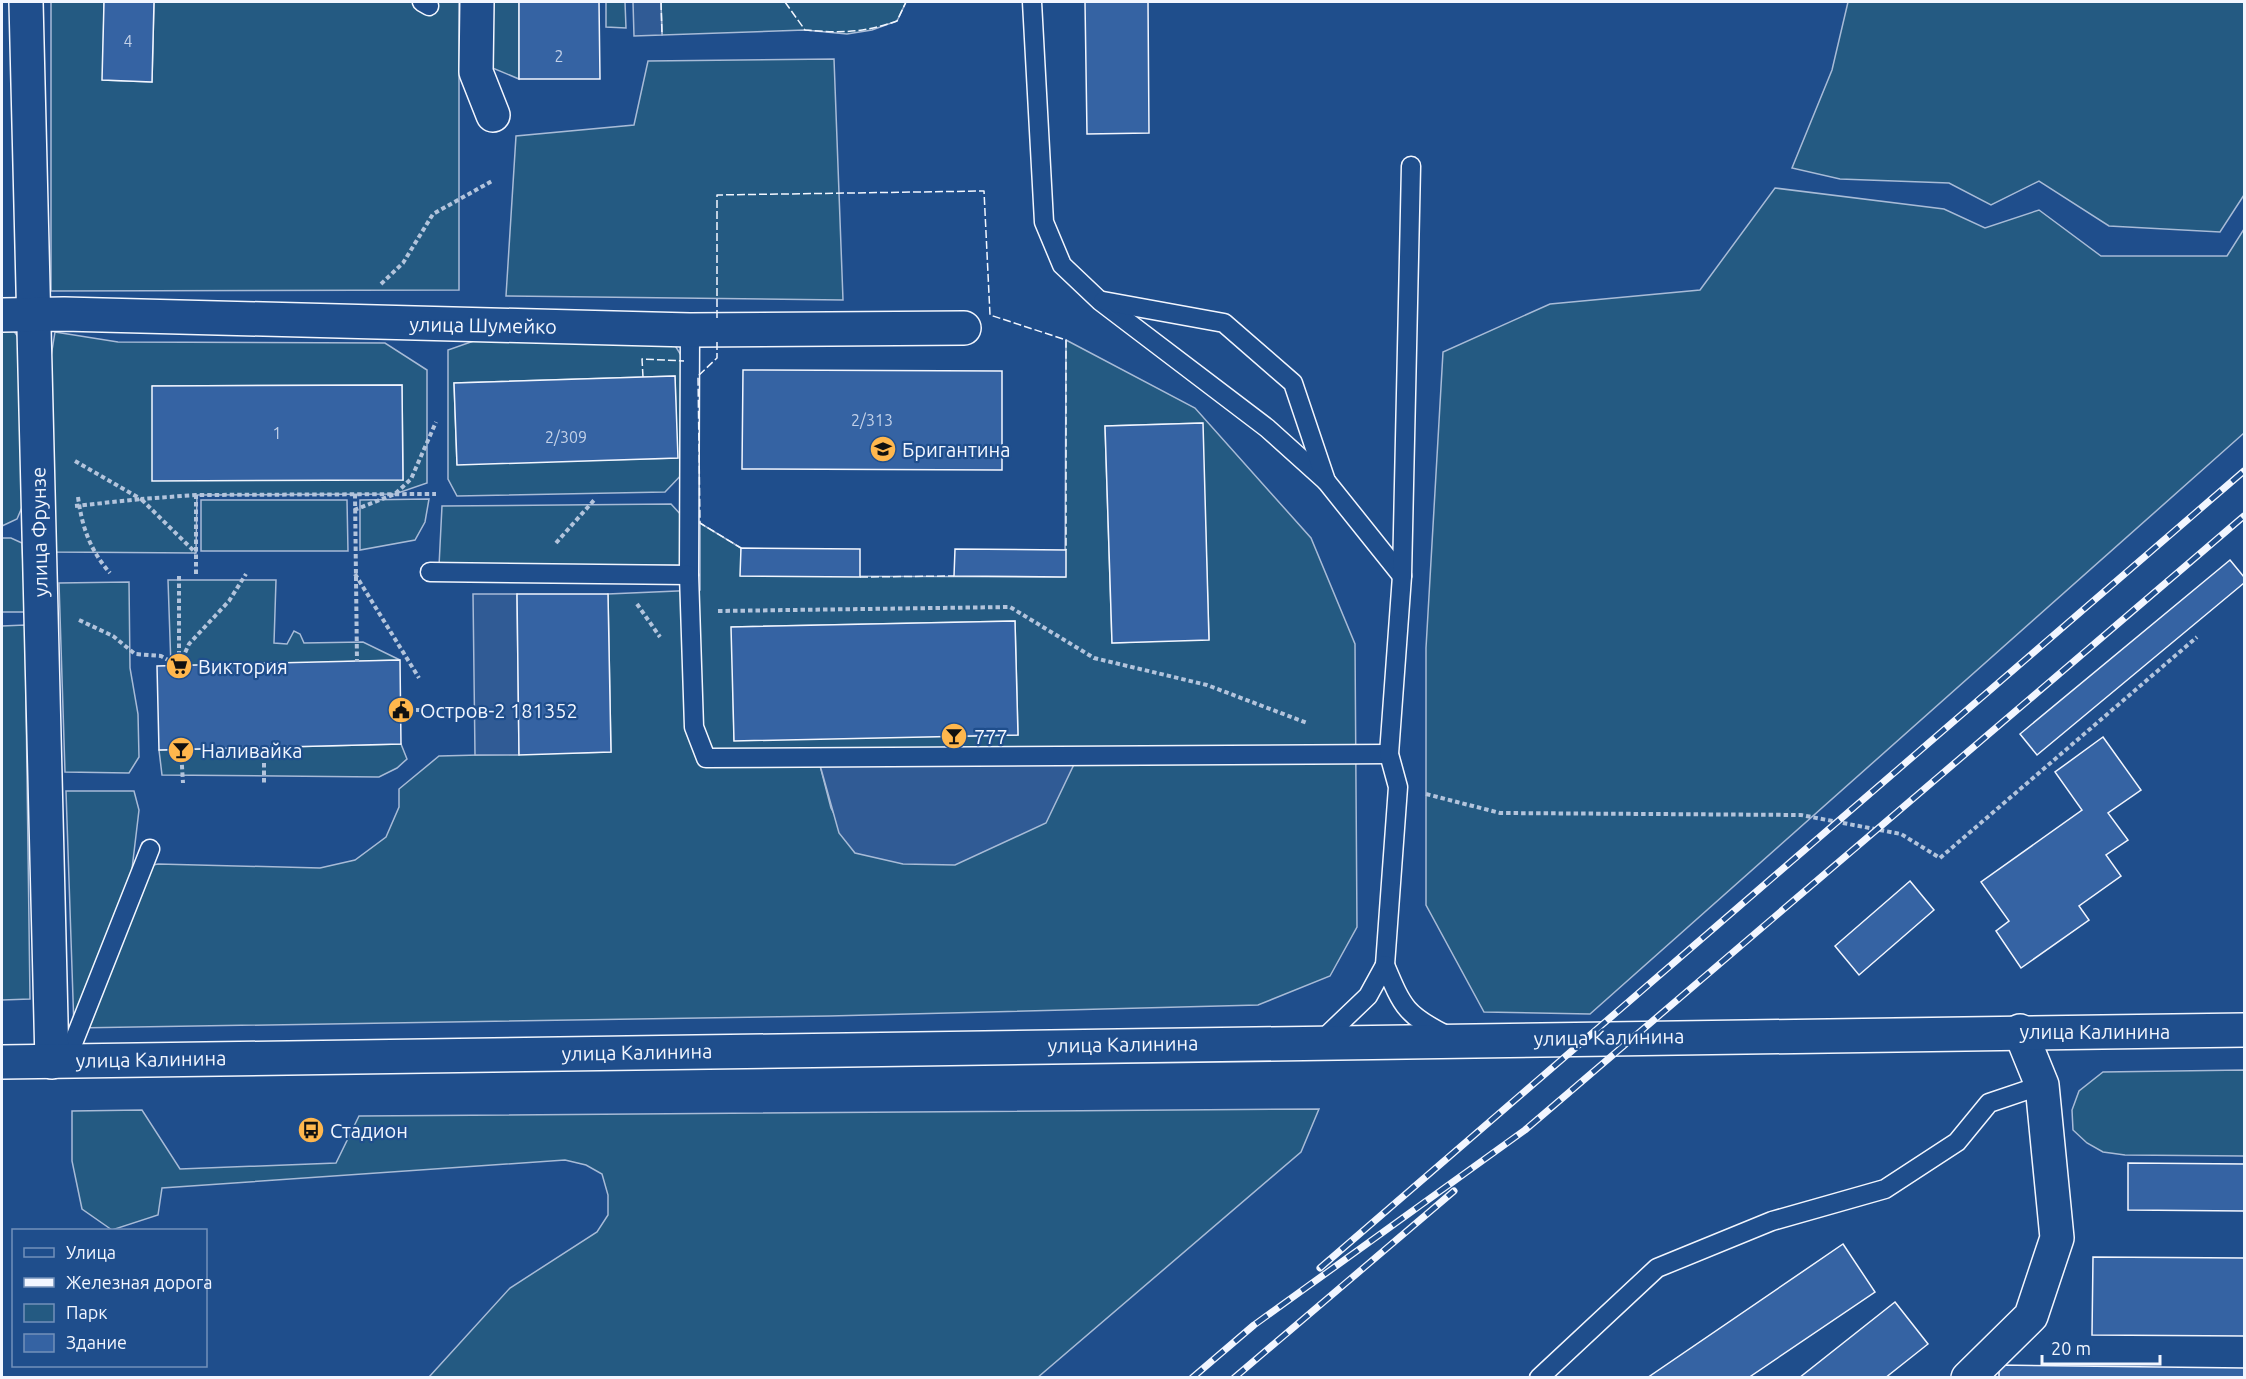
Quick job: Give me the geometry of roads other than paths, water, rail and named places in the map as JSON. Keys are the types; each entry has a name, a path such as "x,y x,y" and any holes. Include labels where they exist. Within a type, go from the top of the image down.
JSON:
{"street":[{"name":"улица Фрунзе","path":"26,2 29,315 39,510 41,618 59,1061"},
{"path":"477,2 477,72 493,115"},
{"name":"улица Шумейко","path":"29,315 690,330 964,328"},
{"name":"улица Калинина","path":"2,1062 2020,1031 2244,1030"},
{"path":"1968,1377 2031,1316 2057,1238 2042,1085 2020,1031"}],"lane":[{"path":"1032,2 1044,222 1062,265 1100,301 1267,428 1326,481 1402,576"},
{"path":"1321,1041 1348,1018 1368,996 1385,965 1398,787 1389,754 1402,576 1411,166"},
{"path":"1100,301 1224,323 1293,383 1326,481"},
{"path":"690,330 689,575 694,727 706,758 1389,754"},
{"path":"430,572 689,575"},
{"path":"59,1061 150,849"},
{"path":"1385,965 1398,998 1416,1020 1454,1040"},
{"path":"1539,1377 1657,1268 1772,1221 1885,1188 1957,1142 1989,1102 2042,1085"}],"railway":[{"path":"1320,1268 2244,471"},
{"path":"1192,1378 1254,1325 1525,1130 2244,516"},
{"path":"1234,1378 1454,1191"}],"place":[{"name":"Бригантина","path":"883,449"},
{"name":"Виктория","path":"179,666"},
{"name":"Остров-2 181352","path":"401,710"},
{"name":"777","path":"954,736"},
{"name":"Наливайка","path":"181,750"},
{"name":"Стадион","path":"311,1130"}]}
